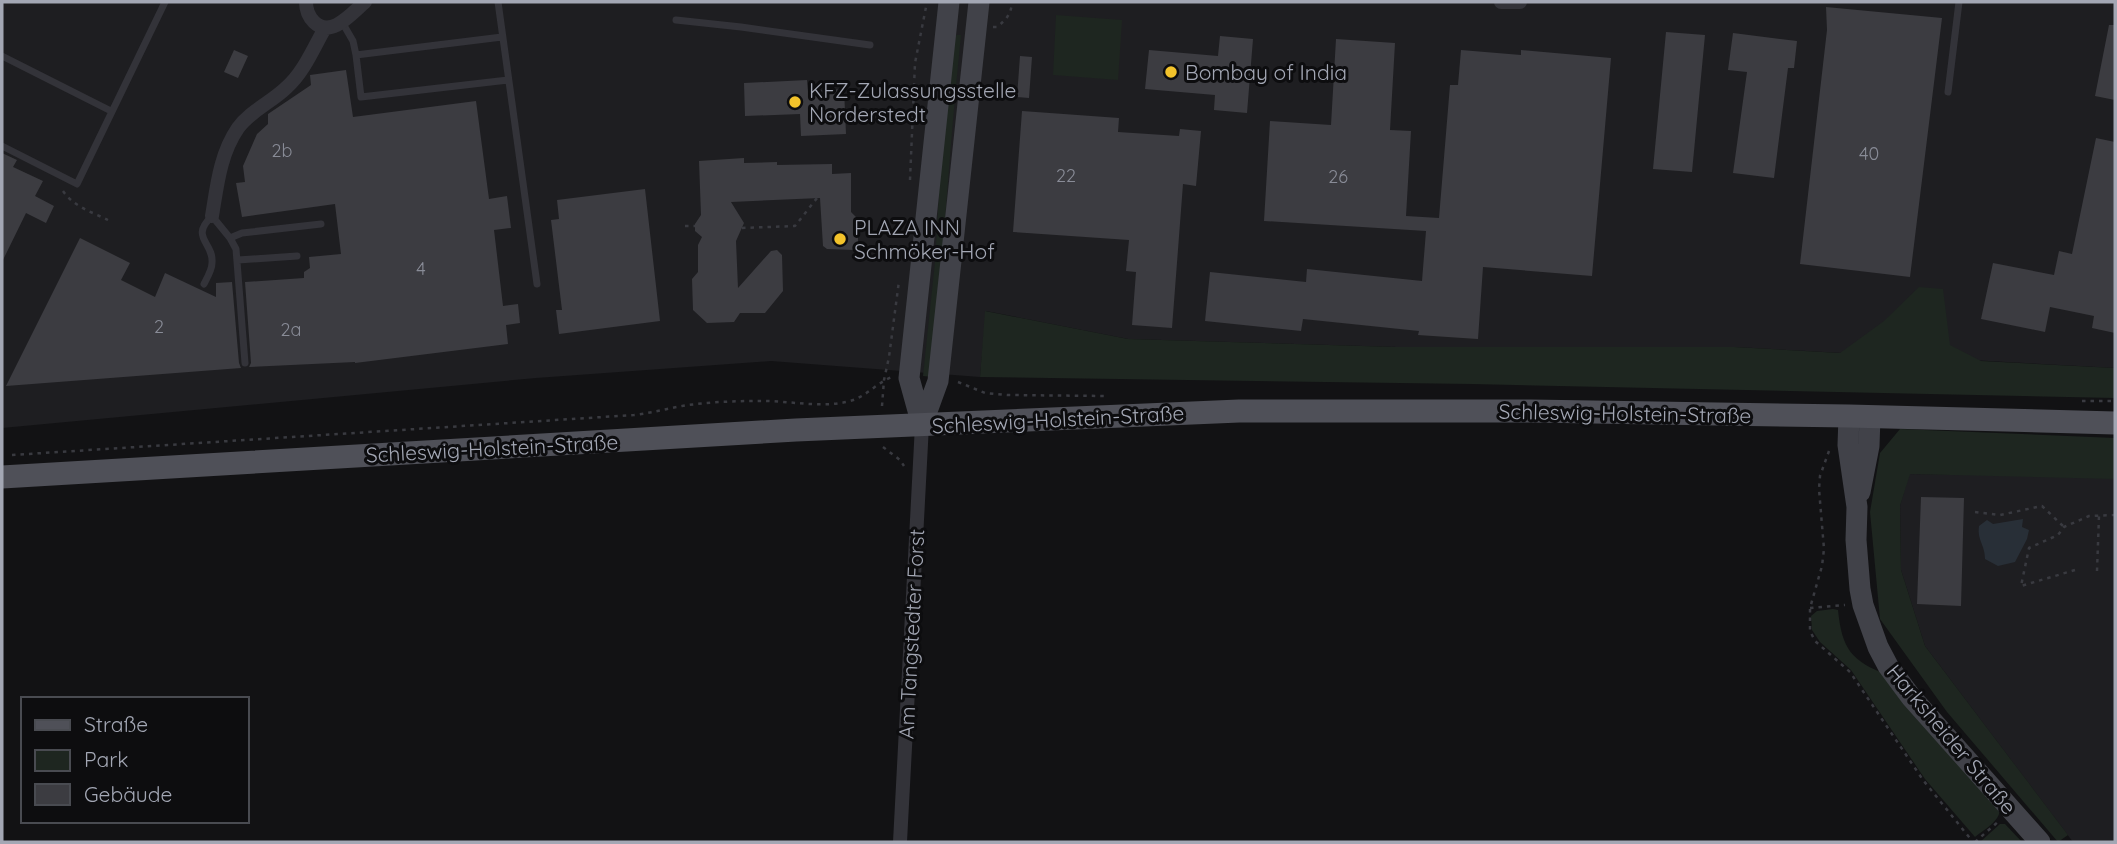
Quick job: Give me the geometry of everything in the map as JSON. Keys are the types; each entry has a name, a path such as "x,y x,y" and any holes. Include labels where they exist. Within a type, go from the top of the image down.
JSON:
{"main road":[{"path":"922,425 909,378 949,2"},
{"path":"922,425 938,381 979,2"},
{"name":"Schleswig-Holstein-Straße","path":"2,477 796,430 1239,411 1531,411 1860,416 2115,424"},
{"name":"Harksheider Straße","path":"1860,416 1848,445 1857,508 1857,569 1863,606 1878,647 1897,679 2040,842"}],"street":[{"path":"306,2 310,17 325,28 342,22 365,2"},
{"path":"1501,2 1520,2"},
{"path":"212,216 219,173 231,139 244,120 295,79 325,28"},
{"name":"Am Tangstedter Forst","path":"900,842 922,425"}],"lane":[{"path":"2,146 77,184 165,2"},
{"path":"498,2 537,284"},
{"path":"1948,92 1959,2"},
{"path":"676,20 870,45"},
{"path":"342,22 353,41 361,97 508,80"},
{"path":"356,55 502,37"},
{"path":"2,56 111,111"},
{"path":"204,284 212,263 202,235 203,227 212,216 236,249 245,363"},
{"path":"230,238 242,233 321,224"},
{"path":"238,260 297,256"}],"path":[{"path":"909,191 915,64 927,2"},
{"path":"992,26 997,27 1006,20 1011,12 1012,2"},
{"path":"59,174 64,192 70,200 108,220"},
{"path":"741,228 795,226 817,198"},
{"path":"685,226 695,226"},
{"path":"882,402 899,281"},
{"path":"2,456 634,415 681,406 759,401 809,404 849,402 864,396 892,377"},
{"path":"881,440 882,446 900,460 919,489"},
{"path":"1975,512 2000,515 2042,506 2064,527"},
{"path":"2075,570 2021,586 2029,548 2058,535 2064,527 2089,516 2115,515"},
{"path":"2097,571 2099,516"},
{"path":"1810,608 1842,604 1863,606"},
{"path":"1975,842 1999,821 2007,821"}],"shaded area":[{"path":"2,2 2115,2 2115,368 1734,347 1396,347 1128,339 986,311 980,377 771,361 536,378 2,428"},
{"path":"1909,474 2115,476 2115,842 2073,842 1925,646 1901,570 1900,506"},
{"path":"2023,519 2022,527 2029,530 2015,562 1998,566 1985,559 1979,526 1987,520 1993,524"}],"green space":[{"path":"1056,15 1122,20 1118,80 1053,75"},
{"path":"953,35 961,35 932,377 923,376"},
{"path":"1919,287 1943,289 1950,345 1981,361 2115,368 2115,398 1472,384 980,377 985,311 1128,339 1396,347 1734,347 1840,353 1884,321"},
{"path":"1900,429 2115,438 2115,479 1910,474 1900,506 1901,570 1925,646 2068,835 2058,842 1947,712 1880,619 1870,512 1880,453"},
{"path":"1838,610 1842,635 1851,652 1865,664 1888,675 2000,807 1995,821 1975,837 1925,779 1851,670 1820,642 1812,630 1811,616 1817,611"},
{"path":"2000,824 2005,824 2022,842 1980,842"}],"building":[{"path":"1826,7 1942,18 1910,277 1800,264 1827,30"},
{"path":"2109,25 2115,25 2115,100 2095,96"},
{"path":"1666,32 1705,35 1692,172 1653,169"},
{"path":"1733,33 1797,41 1794,68 1788,68 1774,178 1733,173 1747,72 1728,70"},
{"path":"1220,36 1253,39 1247,113 1214,110 1215,95 1145,89 1149,50 1218,56"},
{"path":"1336,39 1395,43 1390,130 1411,131 1406,216 1439,218 1450,85 1458,85 1461,50 1521,55 1521,50 1611,58 1592,276 1483,267 1478,339 1418,335 1419,331 1303,319 1301,331 1205,321 1210,272 1306,282 1307,269 1422,281 1426,231 1264,221 1270,121 1331,125"},
{"path":"234,50 248,56 238,78 224,72"},
{"path":"1020,56 1032,57 1029,98 1017,97"},
{"path":"346,70 353,117 476,101 489,199 507,196 511,228 494,230 503,306 518,304 520,323 506,325 508,344 355,363 249,367 251,363 245,282 304,278 304,272 310,268 309,257 341,254 335,204 242,217 236,183 245,182 243,166 257,134 268,124 268,114 311,85 310,75"},
{"name":"KFZ-Zulassungsstelle Norderstedt","path":"807,80 808,91 844,89 846,134 801,136 800,114 745,116 744,83"},
{"path":"1022,111 1119,118 1118,132 1179,136 1180,129 1201,131 1196,186 1183,184 1172,328 1132,325 1136,272 1126,271 1129,240 1013,232"},
{"path":"2096,138 2115,142 2115,333 2092,328 2094,316 2050,307 2045,332 1981,319 1993,263 2054,275 2059,251 2072,254"},
{"path":"2,153 17,160 13,167 43,181 35,196 54,206 46,223 26,213 2,262"},
{"name":"PLAZA INN Schmöker-Hof","path":"744,158 744,163 832,164 832,174 851,173 851,212 858,219 858,246 854,250 827,249 823,246 820,198 731,202 744,223 736,241 738,288 771,251 777,250 782,255 783,291 765,313 740,313 734,322 707,323 693,310 692,279 698,272 698,245 702,237 695,231 695,224 701,215 699,161"},
{"path":"645,189 660,321 559,334 556,310 562,310 551,220 559,219 557,200"},
{"path":"80,238 130,263 121,280 155,297 165,273 216,297 216,283 232,282 241,368 6,386"},
{"path":"1921,497 1964,498 1961,606 1917,604"}],"place":[{"name":"Bombay of India","path":"1171,72"},
{"name":"KFZ-Zulassungsstelle Norderstedt","path":"795,102"},
{"name":"PLAZA INN Schmöker-Hof","path":"840,239"}]}
